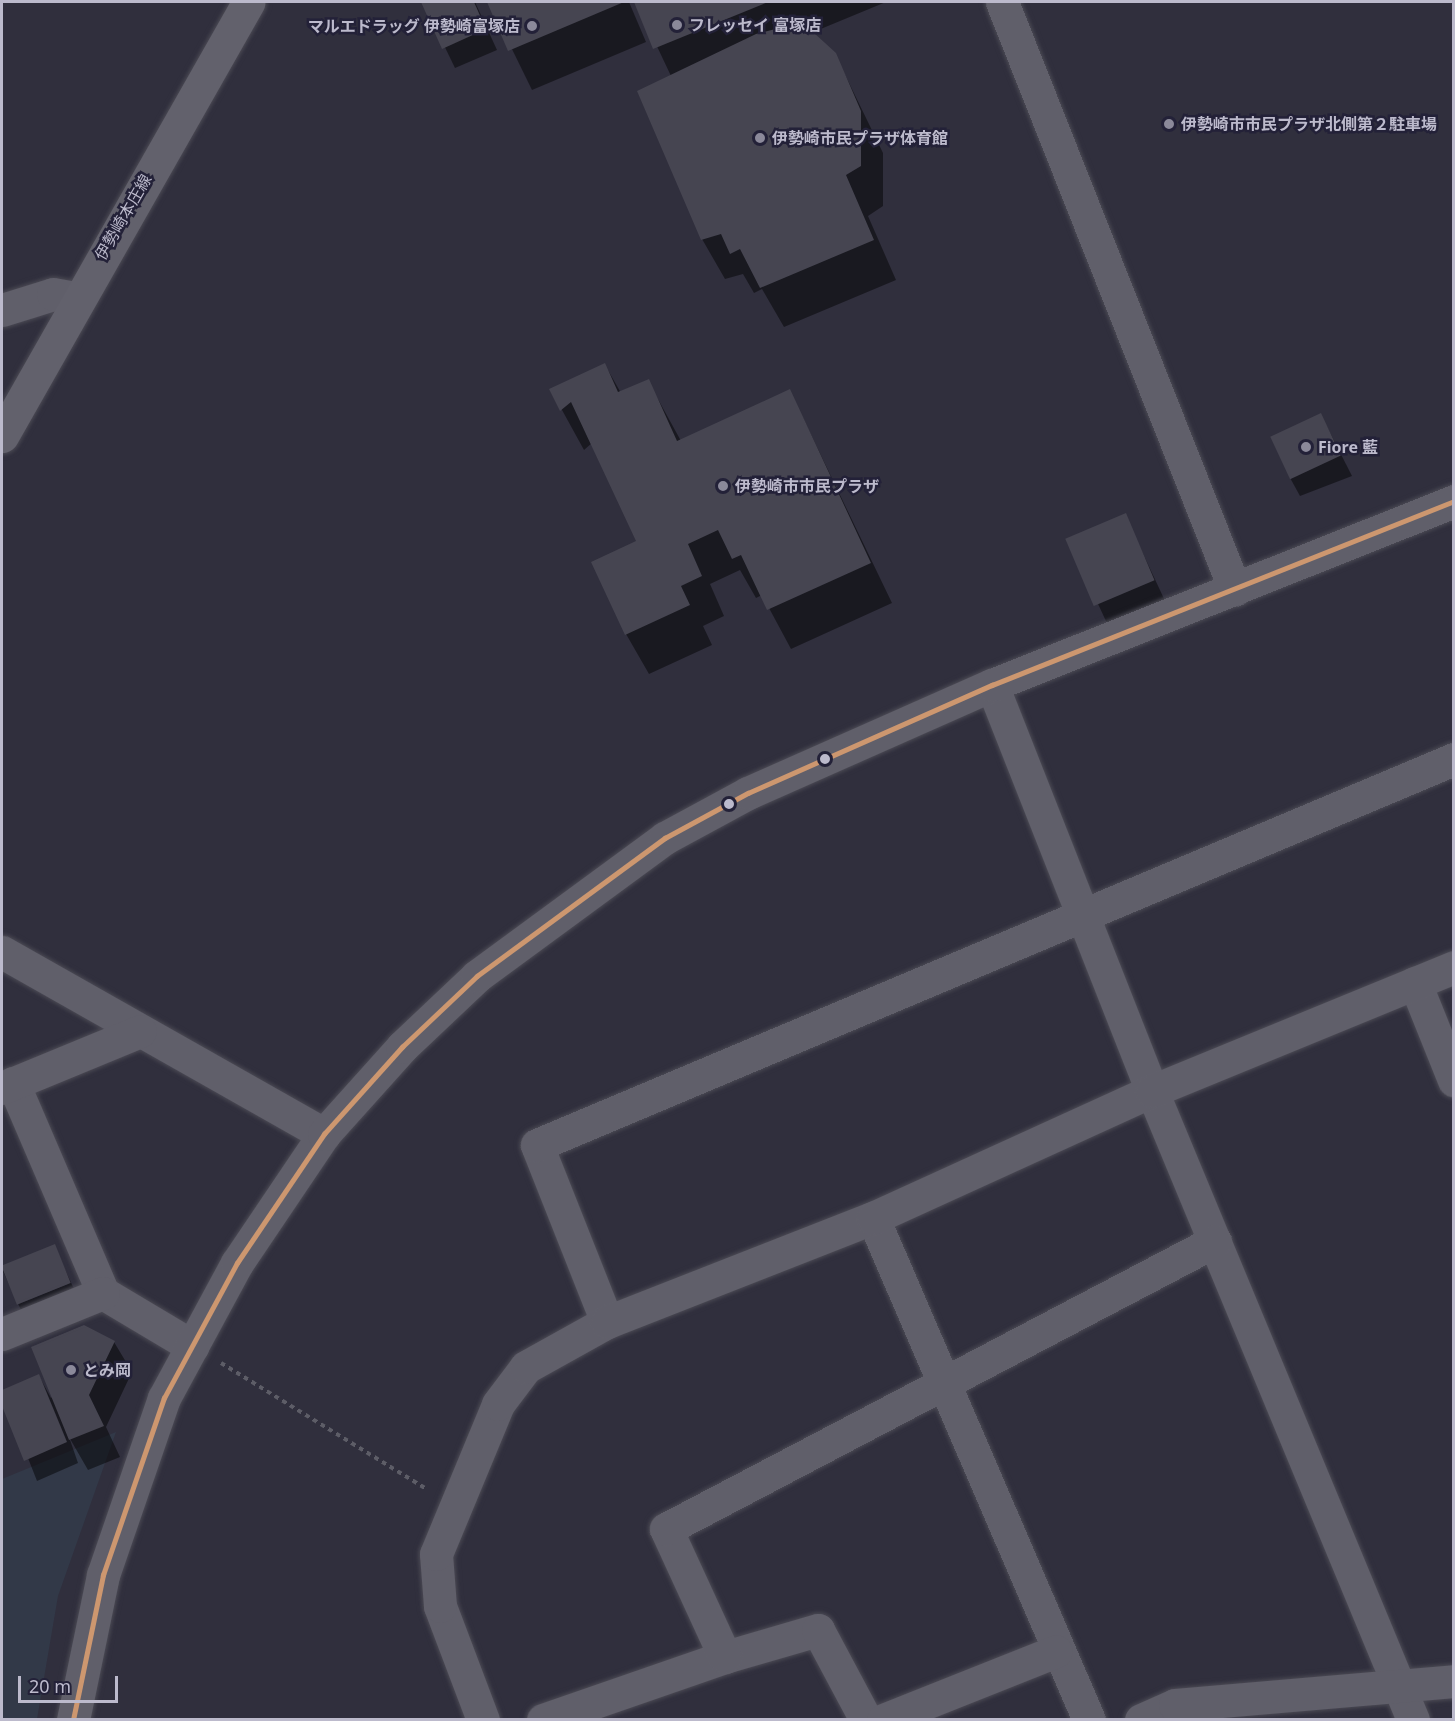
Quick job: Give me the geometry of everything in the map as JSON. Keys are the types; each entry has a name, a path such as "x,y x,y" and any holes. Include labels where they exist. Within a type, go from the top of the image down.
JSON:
{"main road":[{"name":"伊勢崎本庄線","path":"2,436 76,298 249,2"}],"street":[{"path":"1002,2 1234,590"},
{"path":"2,310 53,294 76,298"},
{"path":"73,1719 103,1575 164,1398 237,1263 324,1134 402,1047 477,976 665,838 748,793 992,685 1454,501"},
{"path":"992,685 1152,1091 1413,1719"},
{"path":"607,1322 537,1145 1084,917 1454,759"},
{"path":"2,952 324,1134"},
{"path":"483,1719 440,1606 436,1554 498,1404 526,1367 607,1322 873,1218 1152,1091 1454,967"},
{"path":"1414,983 1454,1080"},
{"path":"140,1031 7,1085 103,1293 192,1346"},
{"path":"873,1218 940,1382 1056,1650 1089,1719"},
{"path":"725,1657 666,1529 940,1382 1215,1241"},
{"path":"2,1334 103,1293"},
{"path":"543,1719 725,1657 818,1630 866,1719"},
{"path":"883,1719 1056,1650"},
{"path":"1141,1719 1175,1705 1398,1682 1454,1681"}],"path":[{"path":"192,1346 455,1506"}],"shaded area":[{"path":"116,1432 58,1596 37,1719 2,1719 2,1479"}],"building":[{"path":"421,2 474,2 486,29 442,49"},
{"name":"マルエドラッグ 伊勢崎富塚店","path":"487,2 624,2 508,51"},
{"name":"フレッセイ 富塚店","path":"634,2 768,2 653,49"},
{"name":"伊勢崎市民プラザ体育館","path":"802,22 836,53 861,111 861,166 846,175 874,240 760,288 740,249 730,254 721,234 701,240 637,91 756,34"},
{"name":"伊勢崎市市民プラザ","path":"605,363 618,392 649,379 677,441 790,389 871,563 767,610 741,555 732,559 718,530 688,544 702,576 681,586 690,605 625,635 591,562 636,541 571,402 560,411 549,389"},
{"name":"Fiore 藍","path":"1321,413 1341,456 1290,479 1270,437"},
{"path":"1126,513 1155,580 1094,606 1065,539"},
{"path":"55,1244 71,1283 17,1305 2,1265"},
{"path":"84,1325 115,1341 89,1395 104,1426 69,1440 31,1347"},
{"path":"39,1374 67,1442 24,1461 2,1406 2,1390"}],"transit line":[{"path":"73,1720 103,1575 164,1398 237,1263 324,1134 402,1047 477,976 665,838 748,793 992,685 1454,501"}],"place":[{"name":"フレッセイ 富塚店","path":"677,25"},
{"name":"マルエドラッグ 伊勢崎富塚店","path":"532,26"},
{"name":"伊勢崎市市民プラザ北側第２駐車場","path":"1169,124"},
{"name":"伊勢崎市民プラザ体育館","path":"760,138"},
{"name":"Fiore 藍","path":"1306,447"},
{"name":"伊勢崎市市民プラザ","path":"723,486"},
{"name":"とみ岡","path":"71,1370"}]}
